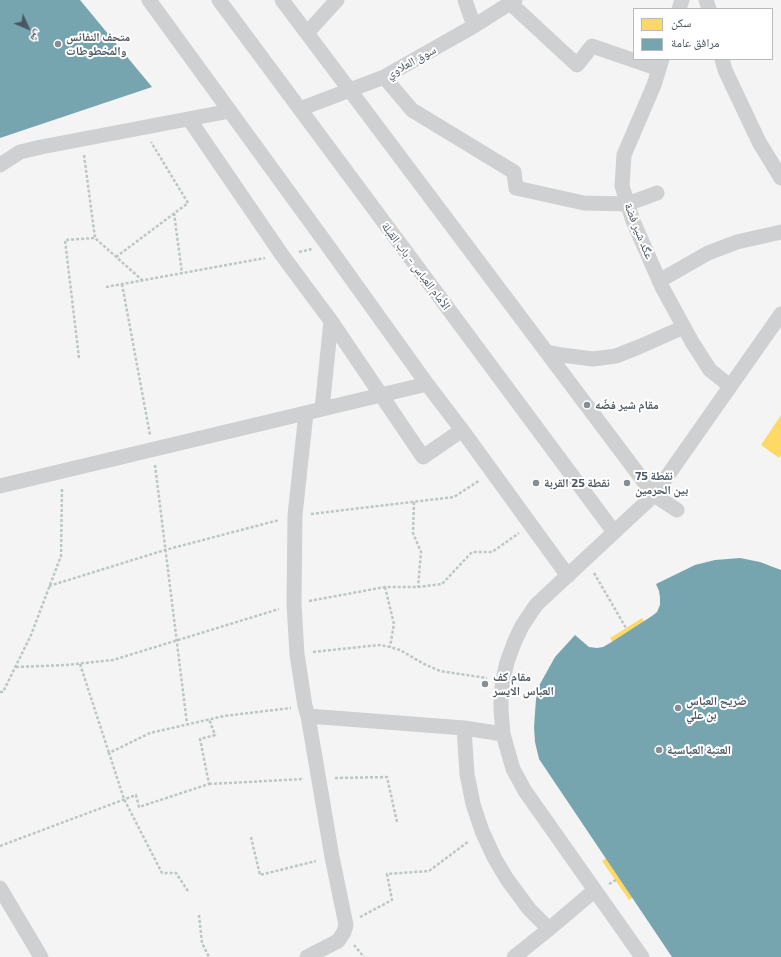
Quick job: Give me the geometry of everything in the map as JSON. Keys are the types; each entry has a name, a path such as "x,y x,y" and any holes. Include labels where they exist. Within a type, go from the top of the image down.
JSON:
{"street":[{"path":"149,0 568,576"},
{"name":"الأمام العباس - باب القبلة","path":"219,0 614,532"},
{"path":"282,0 654,495 677,510"},
{"path":"307,33 337,0"},
{"path":"465,0 474,26"},
{"path":"512,1 577,65 592,46 633,57"},
{"name":"سوق العلاوي","path":"300,109 384,77 474,26 512,1"},
{"path":"645,60 660,64"},
{"path":"722,60 725,70 759,142 781,178"},
{"name":"عگد شير فضة","path":"660,64 654,84 624,155 622,186 633,221 659,281 710,370 730,386"},
{"path":"384,77 412,110 514,172 516,188 584,203 627,204 657,193"},
{"path":"0,165 20,152 41,147 230,111"},
{"path":"190,119 282,255 331,320 422,457 462,430"},
{"path":"659,281 708,253 738,242 781,232"},
{"path":"642,957 525,791 513,769 503,734 501,695 503,680 507,662 514,643 525,621 536,606 654,495 781,314"},
{"path":"322,409 331,320"},
{"path":"547,352 562,356 593,359 616,356 684,327"},
{"path":"0,486 427,384"},
{"path":"306,413 296,516 294,604 297,654 332,857 346,925 344,932 338,941 307,957"},
{"path":"306,711 464,728 503,734"},
{"path":"464,728 467,774 473,804 482,831 495,859 507,879 529,909 549,929"},
{"path":"0,888 41,957"},
{"path":"514,957 595,890"}],"path":[{"path":"116,257 188,203 142,128"},
{"path":"82,139 95,238 142,280"},
{"path":"174,213 182,273"},
{"path":"79,358 65,240 95,238"},
{"path":"106,287 328,246"},
{"path":"122,284 153,449 187,724"},
{"path":"0,692 3,692 31,635 61,556 62,471"},
{"path":"49,586 165,550 296,516 454,497 492,472"},
{"path":"414,502 413,533 421,552 418,588"},
{"path":"16,667 80,664 113,660 294,604 385,587 418,588 442,584 472,552 492,552 531,525"},
{"path":"585,559 626,628"},
{"path":"385,587 394,624 390,647"},
{"path":"297,654 380,645 400,650 424,664 440,671 503,680"},
{"path":"80,664 124,799 162,873 176,873 188,891"},
{"path":"109,753 150,733 209,719 224,716 306,711"},
{"path":"0,846 136,795 139,807 209,784 200,739 215,734 209,719"},
{"path":"346,925 392,900 387,874 429,871 482,831"},
{"path":"251,837 260,875 332,857"},
{"path":"199,915 202,943 209,957"}],"building: سكن":[{"path":"781,415 781,455 779,458 761,445"},
{"path":"781,580 781,629 763,641 752,625"},
{"path":"642,618 677,674 646,695 610,638"},
{"path":"748,641 758,645 762,655 758,665 748,669 738,665 734,655 738,645"},
{"path":"774,672 779,674 781,679 779,684 774,686 769,684 767,679 769,674"},
{"path":"617,732 626,736 630,745 626,754 617,758 608,754 604,745 608,736"},
{"path":"735,735 741,735 745,739 745,745 741,749 735,749 731,745 731,739"},
{"path":"686,766 692,766 696,770 696,776 692,780 686,780 682,776 682,770"},
{"path":"741,779 754,783 760,789 764,802 760,815 754,821 741,825 728,821 722,815 718,802 722,789 728,783"},
{"path":"651,829 677,869 629,900 602,861"},
{"path":"725,892 734,896 738,905 734,914 725,918 716,914 712,905 716,896"},
{"path":"735,923 759,957 736,957 720,933"}],"building: مرافق عامة":[{"name":"متحف النفائس والمخطوطات","path":"0,0 80,0 152,87 0,138"},
{"name":"العتبة العباسية","path":"740,558 760,562 781,570 781,957 672,957 539,759 535,742 534,727 536,699 540,684 555,657 575,635 589,647 603,647 657,612 660,605 660,598 656,584 695,565 715,560"}],"place":[{"name":"متحف النفائس والمخطوطات","path":"58,44"},
{"name":"مقام شير فضّه","path":"587,405"},
{"name":"نقطة 25 القربة","path":"536,483"},
{"name":"نقطة 75 بين الحرمين","path":"627,483"},
{"name":"مقام كف العباس الايسر","path":"485,684"},
{"name":"ضريح العباس بن علي","path":"678,708"},
{"name":"العتبة العباسية","path":"659,750"}]}
